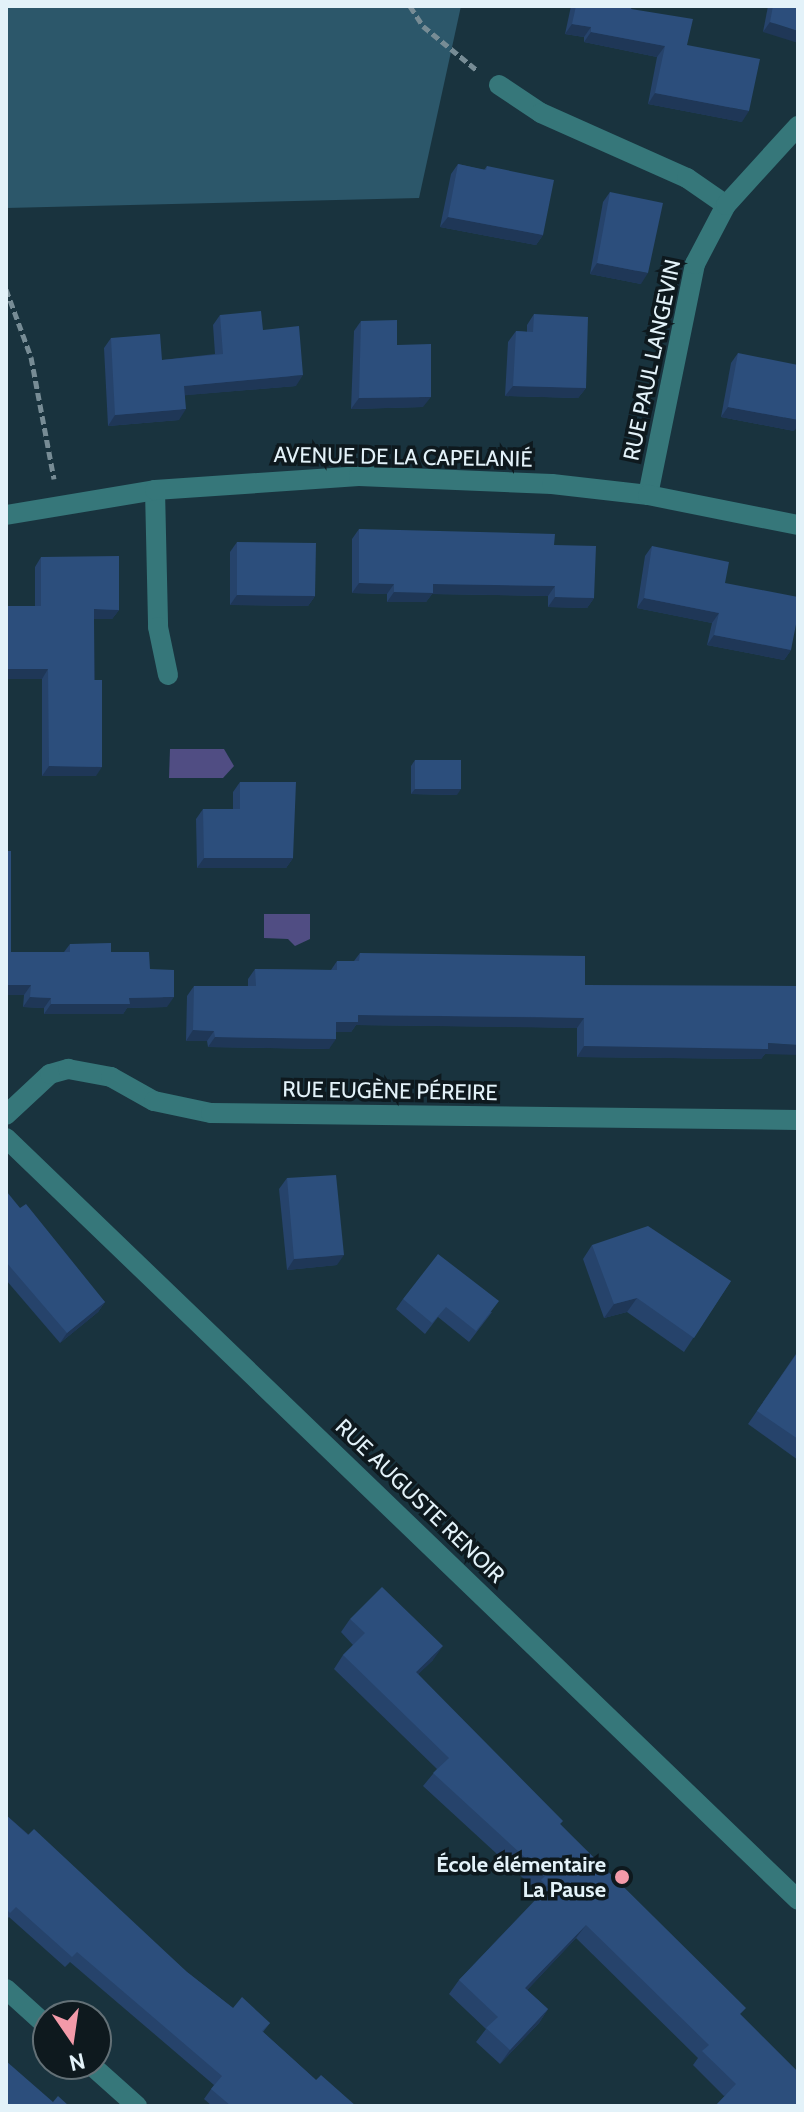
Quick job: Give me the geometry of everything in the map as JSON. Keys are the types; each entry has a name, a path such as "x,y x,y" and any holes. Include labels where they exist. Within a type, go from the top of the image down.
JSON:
{"street":[{"path":"499,85 541,113 687,178 726,205"},
{"name":"RUE PAUL LANGEVIN","path":"648,495 695,264 726,205 798,126"},
{"name":"AVENUE DE LA CAPELANIÉ","path":"6,515 155,490 359,476 497,480 648,495 798,525"},
{"path":"155,490 158,627 168,675"},
{"name":"RUE EUGÈNE PÉREIRE","path":"6,1115 35,1085 68,1069 111,1077 154,1101 211,1113 798,1120"},
{"name":"RUE AUGUSTE RENOIR","path":"6,1138 798,1900"},
{"path":"6,1989 32,2013"},
{"path":"108,2080 137,2106"}],"path":[{"path":"410,6 451,52 499,85"},
{"path":"6,289 31,357 59,504"}],"shaded area":[{"path":"6,6 461,6 419,198 6,208"},
{"path":"170,749 224,749 234,766 223,778 169,778"},
{"path":"264,914 310,914 310,939 295,946 288,939 264,938"}],"building":[{"path":"576,6 632,6 631,9 693,19 687,45 760,59 749,111 655,93 665,46 591,32 591,27 572,24"},
{"path":"773,6 798,6 798,31 770,22"},
{"path":"458,164 486,170 487,166 554,180 543,235 448,217"},
{"path":"610,192 663,203 648,273 597,263"},
{"path":"261,311 263,330 299,326 303,375 184,386 186,409 115,415 111,338 160,334 162,360 223,354 220,315"},
{"path":"534,314 588,317 586,388 513,386 516,331 533,332"},
{"path":"397,320 397,345 431,344 431,397 359,398 361,321"},
{"path":"738,353 798,365 798,420 728,407"},
{"path":"359,529 555,534 554,545 596,546 594,598 555,597 555,586 433,584 433,593 394,592 394,584 359,583"},
{"path":"237,542 316,543 315,596 237,595"},
{"path":"652,546 729,562 725,583 798,597 791,650 714,635 719,613 644,598"},
{"path":"119,556 119,610 94,609 94,680 102,680 102,767 49,766 48,669 6,669 6,606 41,606 41,557"},
{"path":"415,760 461,760 461,789 415,789"},
{"path":"240,782 296,782 293,858 204,858 203,809 240,809"},
{"path":"6,851 11,851 11,952 70,952 70,944 111,943 111,952 149,952 150,969 174,970 174,997 129,998 130,1004 51,1004 51,998 30,997 31,985 6,985"},
{"path":"360,953 585,956 585,985 798,986 798,1045 768,1043 768,1049 584,1046 584,1018 358,1015 358,1022 336,1022 336,1039 215,1037 214,1031 193,1030 194,986 256,986 255,969 337,970 337,961 359,961"},
{"path":"336,1175 344,1255 294,1259 287,1178"},
{"path":"7,1192 20,1208 26,1204 105,1302 67,1333 6,1262"},
{"path":"648,1226 731,1281 694,1338 637,1298 614,1304 592,1245"},
{"path":"438,1254 499,1301 476,1331 446,1307 432,1323 403,1299"},
{"path":"798,1352 798,1439 757,1411"},
{"path":"382,1587 443,1646 416,1672 563,1821 560,1824 746,2008 740,2014 798,2072 798,2106 715,2106 736,2084 702,2051 709,2045 586,1925 525,1988 548,2009 510,2050 486,2028 498,2017 459,1980 548,1887 541,1880 545,1876 433,1773 449,1758 343,1655 365,1633 350,1619"},
{"path":"6,1815 28,1835 34,1829 187,1972 233,2008 242,1997 270,2023 262,2031 316,2080 321,2075 356,2106 231,2106 211,2089 222,2076 77,1952 72,1957 16,1907 10,1913 6,1909"},
{"path":"6,2061 53,2102 58,2096 69,2106 6,2106"}],"place":[{"name":"École élémentaire La Pause","path":"622,1877"}]}
